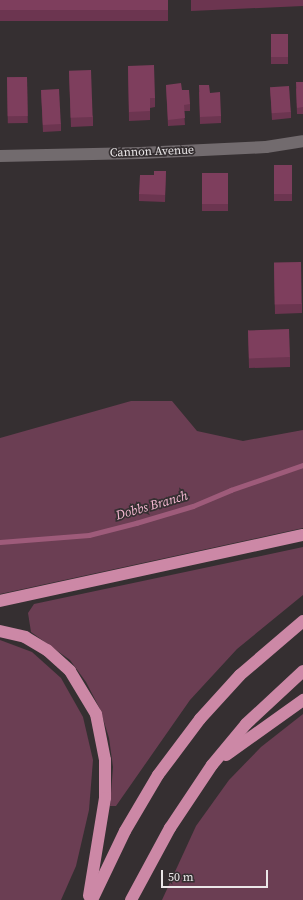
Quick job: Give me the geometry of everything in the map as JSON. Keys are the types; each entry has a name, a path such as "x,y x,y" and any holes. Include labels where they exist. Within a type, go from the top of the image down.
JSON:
{"highway":[{"path":"0,601 303,535"},
{"path":"92,900 125,831 158,775 195,725 240,675 303,621"},
{"path":"0,630 25,637 47,650 70,671 96,714 105,760 105,798 88,900"},
{"path":"132,898 170,828 212,765 246,724 303,671"},
{"path":"212,765 303,700"}],"street":[{"name":"Cannon Avenue","path":"0,156 140,153 266,147 303,141"}],"shaded area":[{"path":"131,401 172,401 197,431 243,441 303,430 303,528 0,594 0,438"},
{"path":"303,547 303,595 237,649 190,700 116,806 110,806 113,767 109,738 100,709 86,682 70,660 31,632 28,613 34,604"},
{"path":"0,640 32,652 61,678 83,717 93,760 89,810 76,866 61,900 0,900"},
{"path":"303,714 303,900 162,900 196,826 229,780 261,747"}],"building":[{"path":"0,0 168,0 168,10 0,10"},
{"path":"271,34 288,34 288,57 271,57"},
{"path":"154,65 155,98 150,98 150,111 129,112 128,66"},
{"path":"91,70 93,117 71,118 69,71"},
{"path":"7,77 27,77 28,116 8,116"},
{"path":"296,82 303,82 303,107 297,108"},
{"path":"181,83 182,90 189,90 190,104 184,105 185,118 168,120 166,85"},
{"path":"199,85 209,85 210,93 220,92 221,116 200,117"},
{"path":"289,86 291,112 272,113 270,87"},
{"path":"59,89 61,124 43,125 41,90"},
{"path":"274,165 292,165 292,194 274,194"},
{"path":"154,171 166,171 165,195 139,194 140,175 154,175"},
{"path":"202,173 228,173 228,204 202,204"},
{"path":"274,262 301,262 302,304 275,304"},
{"path":"289,329 290,357 249,358 248,330"}],"waterway":[{"name":"Dobbs Branch","path":"0,542 89,535 193,506 231,490 303,465"}]}
